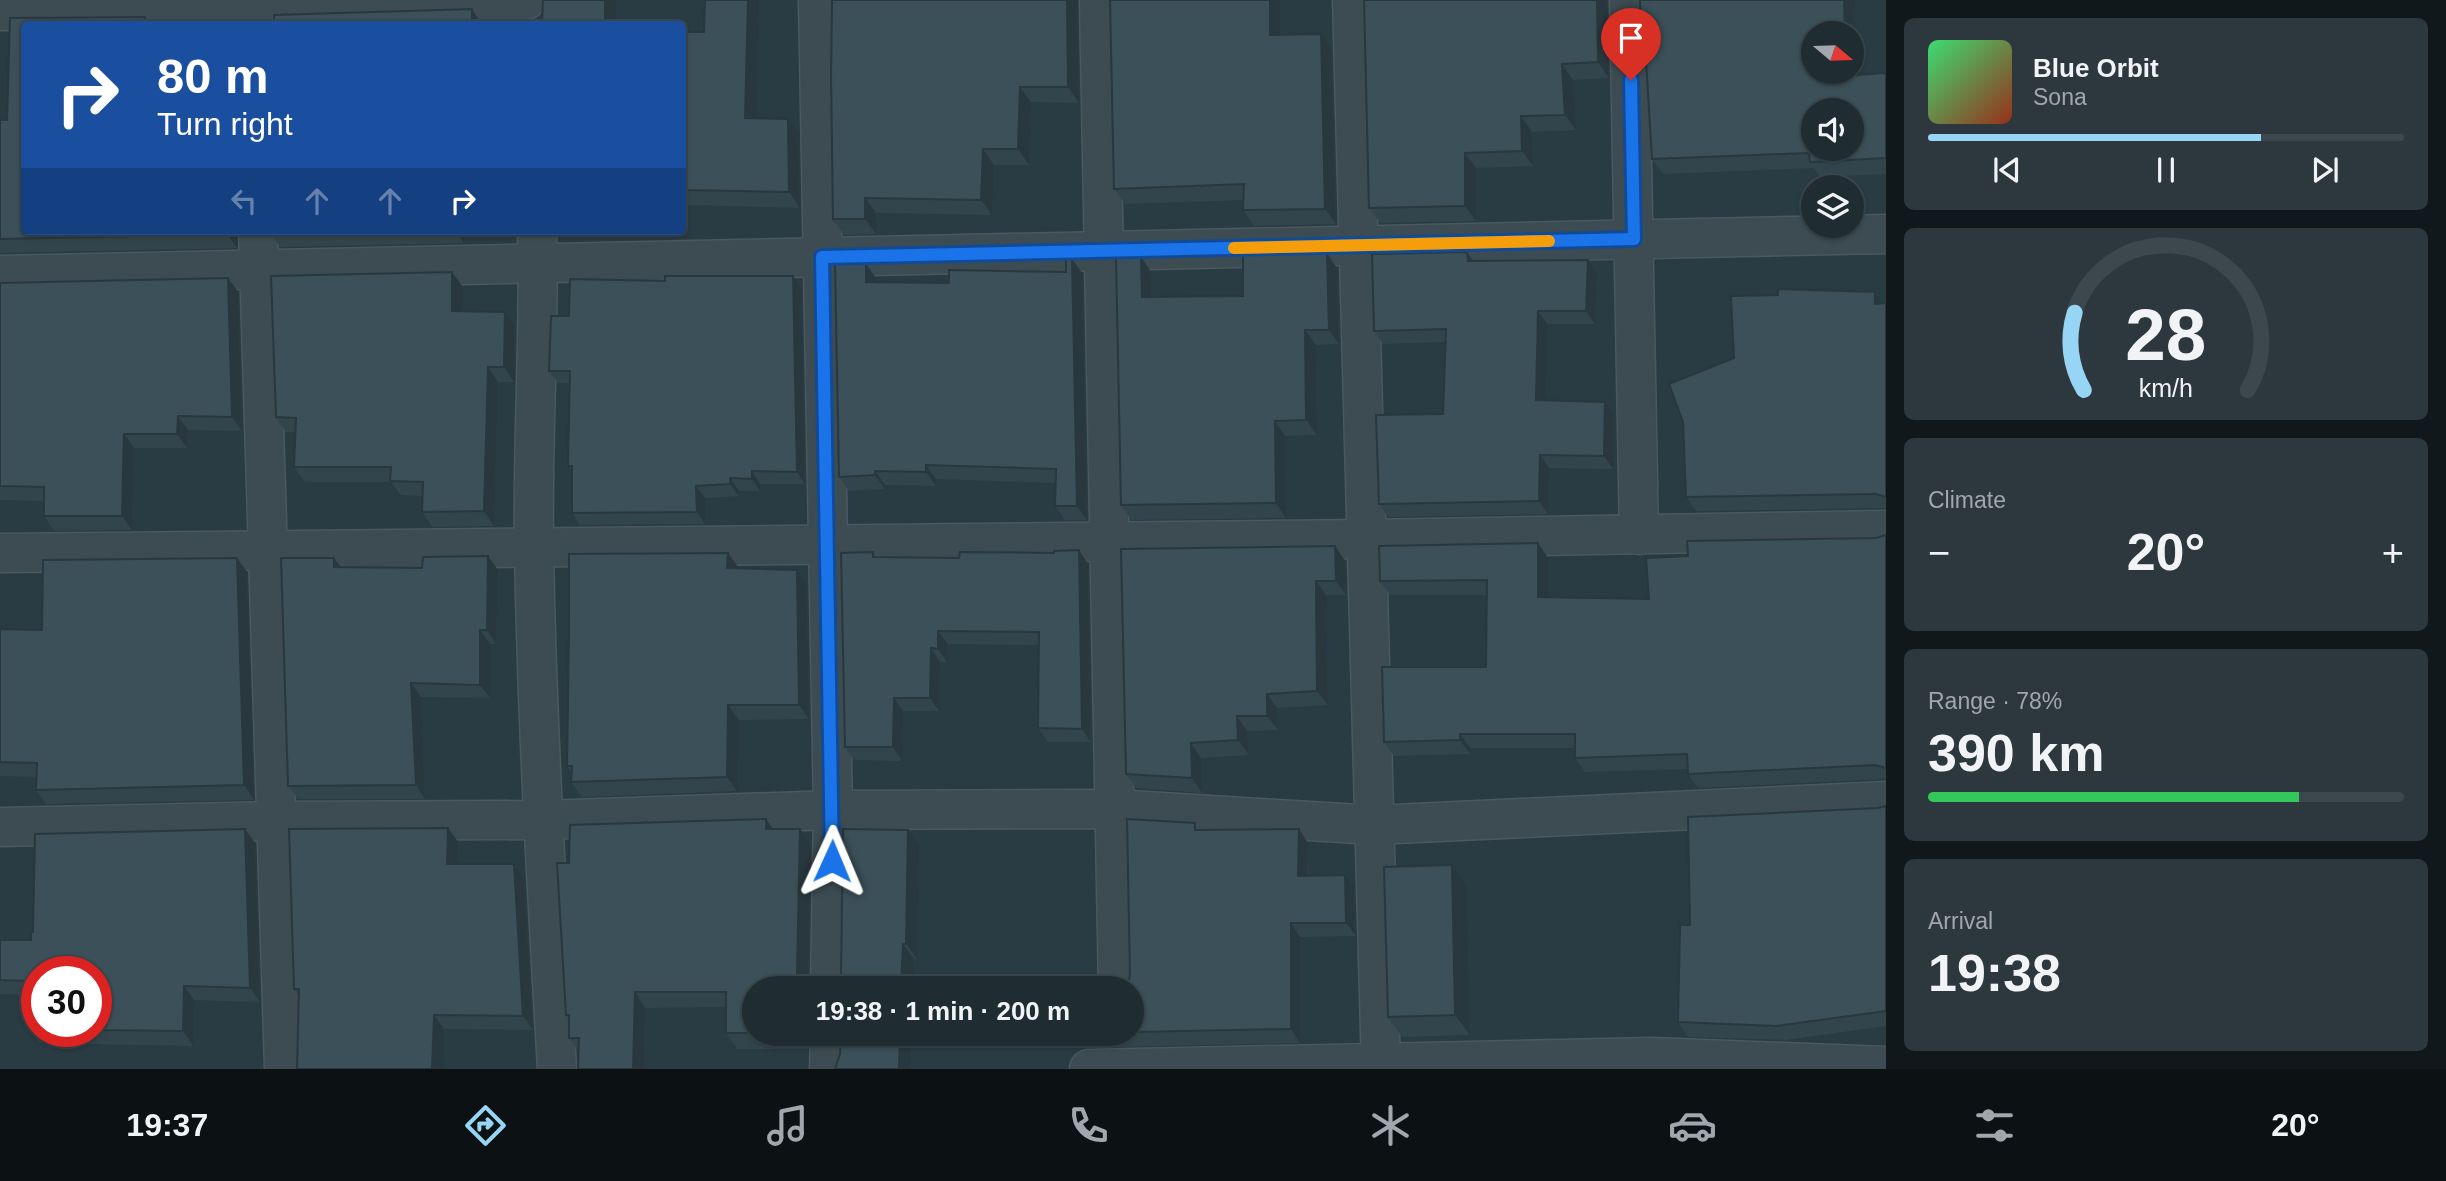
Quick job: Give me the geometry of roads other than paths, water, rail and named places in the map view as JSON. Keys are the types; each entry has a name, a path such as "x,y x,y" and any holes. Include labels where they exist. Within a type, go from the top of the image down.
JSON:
{"street":[{"path":"0,10 251,11 528,0 532,21"},
{"path":"818,0 833,810 830,976"},
{"path":"1099,0 1118,976"},
{"path":"1352,0 1381,1065"},
{"path":"1629,0 1639,535"},
{"path":"0,275 259,271 538,247 822,257 1886,234"},
{"path":"258,235 284,1069"},
{"path":"538,247 534,547 543,820 557,1069"},
{"path":"0,553 1366,539 1886,530"},
{"path":"0,827 276,821 543,820 833,810 1114,809 1374,825 1886,801"},
{"path":"829,1069 830,1046"},
{"path":"1119,1046 1120,1069"},
{"path":"1089,1069 1381,1065 1651,1057 1886,1066"}]}
